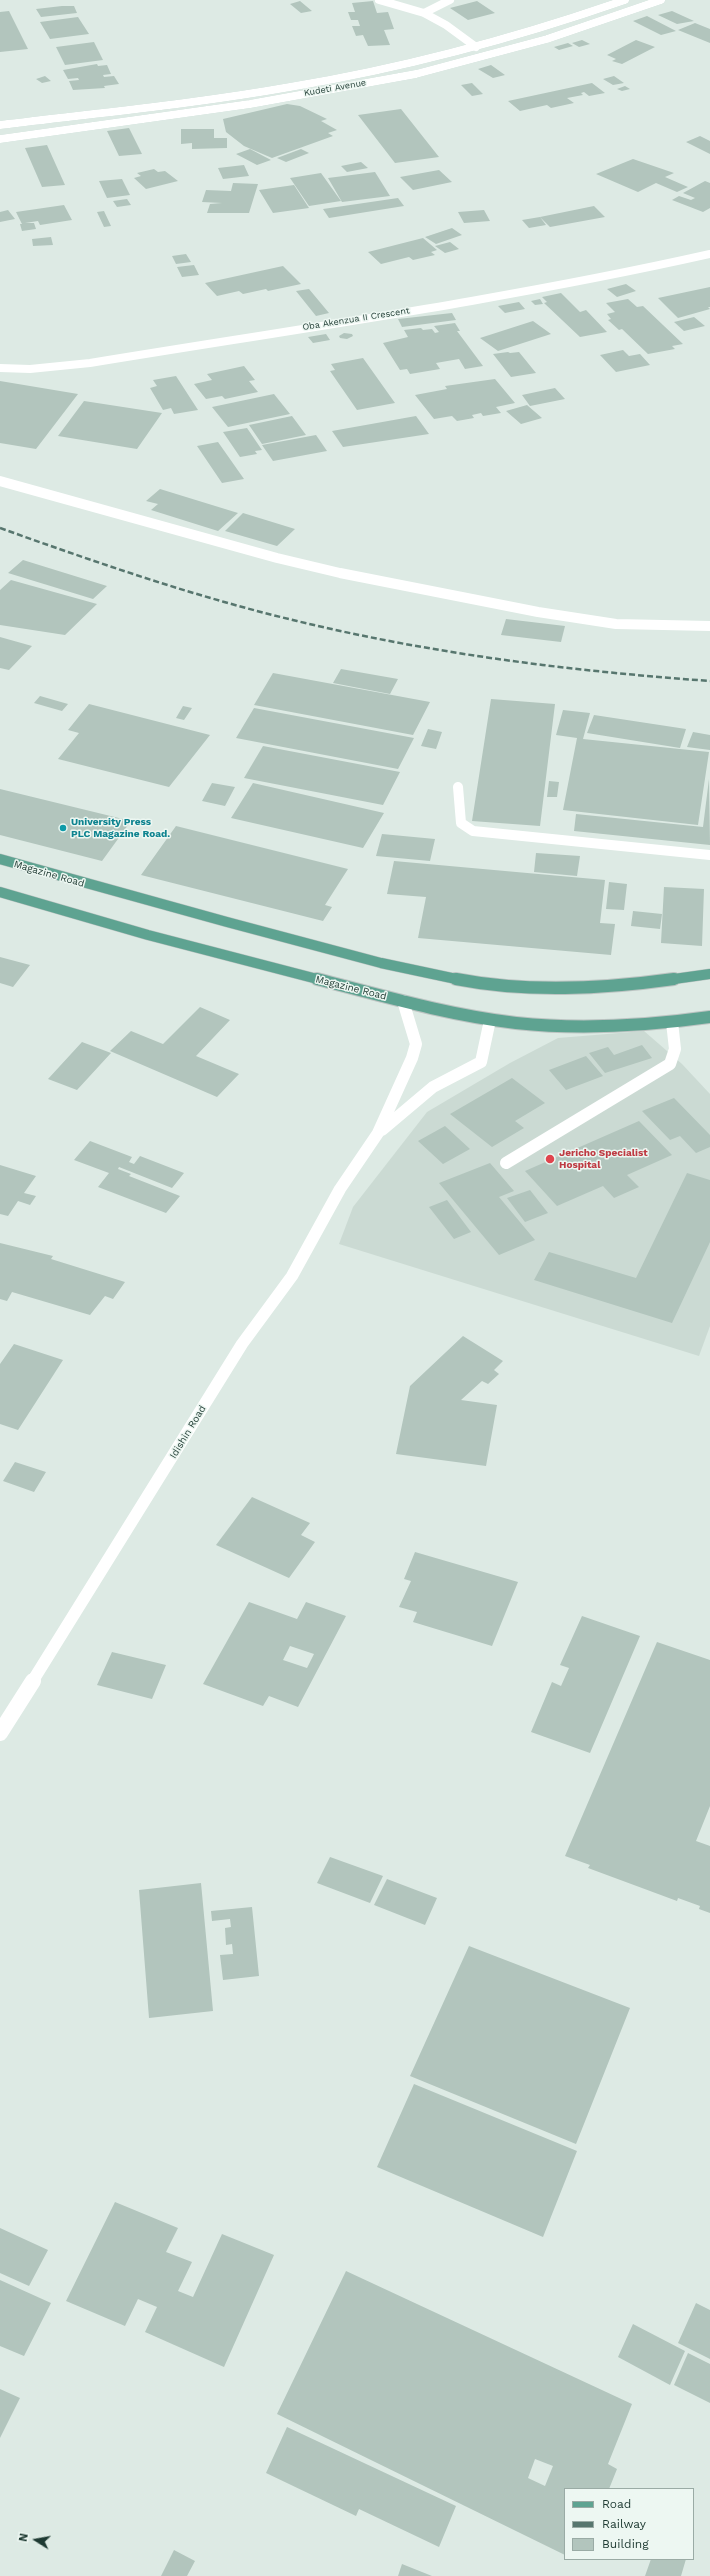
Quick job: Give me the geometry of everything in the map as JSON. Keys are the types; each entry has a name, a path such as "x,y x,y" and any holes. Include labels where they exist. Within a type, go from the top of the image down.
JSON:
{"main road":[{"name":"Magazine Road","path":"0,859 244,927 449,978 511,987 582,989 615,987 710,974"},
{"name":"Magazine Road","path":"0,892 248,962 403,1001 490,1020 561,1026 606,1026 672,1022 710,1017"}],"street":[{"path":"379,0 424,13 446,25 476,47"},
{"path":"424,13 450,0"},
{"name":"Kudeti Avenue","path":"0,125 214,99 297,86 377,71 476,47 562,22 625,0"},
{"name":"Kudeti Avenue","path":"0,139 250,104 416,74 547,39 661,0"},
{"name":"Oba Akenzua II Crescent","path":"0,368 30,369 97,362 480,299 634,271 710,254"},
{"path":"0,481 277,558 340,573 538,612 616,624 710,626"},
{"path":"458,787 461,823 473,831 710,855"},
{"path":"378,1133 412,1058 416,1044 403,1001"},
{"path":"378,1133 433,1086 482,1062 490,1020"},
{"path":"506,1163 670,1064 676,1049 672,1022"},
{"name":"Idishin Road","path":"0,1733 242,1344 292,1276 340,1189 378,1133"}],"shaded area":[{"name":"Jericho Specialist Hospital","path":"644,1031 682,1064 710,1094 710,1326 699,1356 339,1244 353,1207 427,1112 510,1063 558,1038"}],"building":[{"path":"300,1 312,11 301,13 290,4"},
{"path":"373,1 377,13 388,12 394,29 384,30 390,45 368,46 363,35 356,36 352,26 360,26 358,20 351,20 348,12 355,12 352,3"},
{"path":"477,1 495,13 468,20 450,8"},
{"path":"74,6 77,13 41,17 36,9"},
{"path":"9,11 28,49 0,52 0,12"},
{"path":"672,11 694,21 677,24 658,15"},
{"path":"647,16 676,31 661,35 633,21"},
{"path":"78,17 89,34 50,39 40,22"},
{"path":"695,23 710,29 710,43 678,30"},
{"path":"582,40 590,44 579,47 572,43"},
{"path":"636,40 655,47 622,64 612,61 616,59 607,55"},
{"path":"94,42 103,60 65,65 56,47"},
{"path":"568,43 573,46 559,50 554,47"},
{"path":"97,64 98,66 107,65 111,74 103,75 104,77 114,76 119,84 104,86 105,88 73,90 69,81 79,80 78,78 68,79 63,70"},
{"path":"491,65 505,75 493,78 478,69"},
{"path":"45,76 51,81 42,83 36,79"},
{"path":"614,76 624,83 613,85 603,79"},
{"path":"472,83 483,94 472,96 461,85"},
{"path":"592,83 605,93 589,96 584,92 581,93 583,95 567,98 574,103 551,108 547,105 520,111 508,101"},
{"path":"625,86 630,89 622,91 617,89"},
{"path":"287,104 300,106 327,119 321,121 337,130 328,133 333,136 272,158 244,146 226,132 223,119"},
{"path":"401,109 439,157 395,163 358,115"},
{"path":"129,128 142,154 119,156 107,131"},
{"path":"181,129 214,129 214,138 227,138 227,148 192,149 192,143 181,144"},
{"path":"700,136 710,141 710,154 686,142"},
{"path":"47,145 65,185 42,187 25,148"},
{"path":"250,149 271,160 257,165 236,154"},
{"path":"301,149 309,153 286,162 277,158"},
{"path":"633,159 674,173 665,177 688,187 677,192 656,183 638,192 596,174"},
{"path":"361,162 368,168 347,172 341,166"},
{"path":"244,165 249,176 223,179 218,168"},
{"path":"154,169 158,172 165,171 178,181 146,189 134,178 141,176 137,173"},
{"path":"439,170 452,182 413,190 400,177"},
{"path":"375,172 390,196 342,202 328,178"},
{"path":"321,173 341,201 309,206 290,178"},
{"path":"122,179 130,195 107,198 99,181"},
{"path":"705,181 710,183 710,208 703,212 672,200 679,196 691,200 695,198 683,193"},
{"path":"233,183 258,184 249,213 207,213 210,204 222,203 202,202 206,190 231,191"},
{"path":"294,185 309,208 273,213 259,190"},
{"path":"398,198 404,206 329,218 323,209"},
{"path":"127,199 131,205 117,207 113,201"},
{"path":"64,205 72,220 40,225 38,221 25,223 34,223 36,229 22,231 20,224 22,224 16,212"},
{"path":"594,206 605,217 550,227 540,217"},
{"path":"8,210 15,219 0,222 0,212"},
{"path":"484,210 490,221 464,223 458,212"},
{"path":"104,211 111,226 104,227 97,212"},
{"path":"540,217 546,225 529,228 522,220"},
{"path":"452,228 462,235 436,244 425,237"},
{"path":"51,237 53,245 33,246 32,239"},
{"path":"423,238 437,250 431,252 435,255 413,260 409,257 381,264 368,252"},
{"path":"450,242 459,249 445,253 435,246"},
{"path":"186,254 191,262 176,264 172,256"},
{"path":"194,265 199,275 182,277 177,267"},
{"path":"283,266 301,284 268,291 266,289 243,294 239,291 217,296 205,283"},
{"path":"626,284 636,291 617,297 607,289"},
{"path":"710,287 710,307 708,307 710,309 678,318 658,298"},
{"path":"309,289 329,313 316,316 296,291"},
{"path":"561,293 580,312 586,310 607,332 580,337 544,303 547,302 542,297"},
{"path":"540,299 543,304 535,305 531,301"},
{"path":"628,299 637,307 643,306 683,344 672,346 675,349 648,354 622,329 619,330 608,320 611,319 607,314 615,312 606,303"},
{"path":"519,302 525,309 505,313 498,306"},
{"path":"452,313 456,320 402,327 398,319"},
{"path":"694,317 705,326 684,331 674,322"},
{"path":"533,321 551,334 498,351 480,338"},
{"path":"455,323 460,331 457,331 483,366 465,369 459,359 436,363 440,369 410,374 407,369 400,370 383,343 408,337 404,330 421,328 423,330 432,329 435,333 439,332 434,326"},
{"path":"344,333 352,334 353,336 347,339 340,338 339,336"},
{"path":"326,334 330,340 313,343 308,337"},
{"path":"623,350 629,356 640,354 650,365 616,372 600,355"},
{"path":"519,352 536,373 511,377 493,354"},
{"path":"363,358 395,403 357,410 330,371 335,370 331,364"},
{"path":"244,366 255,380 249,381 258,392 225,399 222,396 206,399 194,384 212,380 207,374"},
{"path":"176,376 198,410 174,414 171,408 163,410 150,388 157,386 153,380"},
{"path":"495,379 515,403 496,407 501,413 483,416 481,413 472,415 474,418 457,421 452,416 434,419 415,395 447,389 445,386"},
{"path":"0,381 78,394 36,449 0,443"},
{"path":"555,388 565,399 530,406 522,395"},
{"path":"274,394 290,414 228,427 212,407"},
{"path":"84,401 162,413 137,449 58,436"},
{"path":"527,405 542,418 521,424 506,411"},
{"path":"292,416 306,435 262,444 249,425"},
{"path":"416,416 429,434 343,447 332,431"},
{"path":"247,428 262,450 255,451 257,454 240,457 223,432"},
{"path":"316,435 327,451 273,461 262,445"},
{"path":"218,442 244,479 222,483 197,446"},
{"path":"160,489 238,513 218,531 151,510 158,504 146,501"},
{"path":"243,513 295,529 277,546 225,531"},
{"path":"23,560 107,586 93,599 8,573"},
{"path":"11,580 97,604 65,635 0,625 0,590"},
{"path":"506,619 565,626 561,642 501,635"},
{"path":"0,637 32,646 9,670 0,668"},
{"path":"341,669 398,679 390,694 333,683"},
{"path":"273,673 430,702 413,735 254,705"},
{"path":"40,696 68,704 62,711 34,703"},
{"path":"491,699 555,704 540,826 472,821"},
{"path":"89,704 210,735 169,787 58,759 79,733 68,730"},
{"path":"183,706 192,708 184,720 176,718"},
{"path":"254,708 414,738 398,769 236,738"},
{"path":"563,710 590,713 583,739 709,752 698,825 563,810 577,738 556,735"},
{"path":"594,715 686,729 680,748 587,733"},
{"path":"428,729 442,732 436,749 421,746"},
{"path":"693,732 710,735 710,750 687,747"},
{"path":"263,746 400,772 383,805 244,778"},
{"path":"709,779 710,845 574,831 576,814 703,827"},
{"path":"549,781 559,782 557,797 547,797"},
{"path":"212,783 235,787 225,806 202,801"},
{"path":"253,783 384,813 363,848 231,818"},
{"name":"University Press PLC Magazine Road.","path":"0,789 131,821 102,861 0,835"},
{"path":"176,826 348,869 325,905 332,907 323,921 141,875"},
{"path":"382,834 435,839 430,861 376,856"},
{"path":"536,853 580,856 577,876 534,872"},
{"path":"394,861 605,880 600,923 615,924 611,955 418,938 426,897 387,894"},
{"path":"609,882 627,884 624,910 606,909"},
{"path":"664,887 704,889 702,946 661,943"},
{"path":"633,911 662,914 660,929 631,926"},
{"path":"0,957 30,965 13,987 0,983"},
{"path":"200,1007 230,1020 196,1056 239,1074 217,1097 110,1051 131,1031 163,1044"},
{"path":"82,1042 111,1053 77,1090 48,1079"},
{"path":"642,1045 652,1058 605,1073 589,1053 608,1047 614,1055"},
{"path":"586,1056 603,1076 566,1090 549,1070"},
{"path":"512,1078 545,1103 515,1121 524,1128 492,1147 450,1114"},
{"path":"674,1098 710,1135 710,1147 696,1153 680,1136 670,1140 642,1111"},
{"path":"639,1121 672,1155 627,1175 639,1187 614,1198 603,1186 557,1206 525,1171"},
{"path":"445,1126 470,1149 443,1164 418,1141"},
{"path":"90,1141 132,1157 129,1162 134,1164 140,1156 184,1173 172,1188 119,1167 118,1169 131,1174 129,1176 180,1196 166,1213 98,1187 109,1173 74,1160"},
{"path":"490,1163 514,1191 499,1197 535,1240 499,1255 439,1183"},
{"path":"0,1165 36,1176 24,1193 36,1196 30,1205 18,1201 8,1216 0,1214"},
{"path":"687,1173 710,1180 710,1242 672,1323 534,1280 549,1252 636,1278"},
{"path":"530,1190 548,1213 525,1222 507,1198"},
{"path":"447,1200 471,1232 454,1239 429,1207"},
{"path":"0,1243 53,1256 51,1259 125,1282 113,1299 105,1296 90,1315 12,1292 7,1301 0,1299"},
{"path":"463,1336 503,1361 494,1370 499,1374 488,1384 482,1381 461,1400 497,1405 486,1466 396,1454 410,1386"},
{"path":"14,1344 63,1360 18,1430 0,1424 0,1364"},
{"path":"15,1462 46,1472 34,1492 3,1481"},
{"path":"252,1497 310,1523 301,1535 315,1542 289,1578 216,1545"},
{"path":"415,1552 518,1582 492,1646 413,1622 417,1612 399,1607 411,1581 404,1579"},
{"path":"249,1602 297,1619 306,1602 346,1616 298,1707 269,1696 263,1706 203,1684","holes":["290,1646 314,1654 307,1668 283,1660"]},
{"path":"582,1616 640,1636 590,1753 531,1732 552,1682 561,1686 569,1668 560,1665"},
{"path":"657,1642 710,1660 710,1806 696,1841 710,1846 710,1913 699,1909 700,1906 678,1898 677,1901 588,1868 590,1865 565,1856"},
{"path":"112,1652 166,1665 152,1699 97,1685"},
{"path":"330,1857 383,1876 370,1903 317,1883"},
{"path":"387,1879 437,1898 425,1925 374,1905"},
{"path":"201,1883 213,2011 149,2018 139,1890"},
{"path":"252,1907 259,1976 223,1980 220,1955 233,1954 232,1944 226,1945 225,1928 231,1927 230,1919 212,1921 211,1911"},
{"path":"469,1946 630,2008 576,2144 410,2076"},
{"path":"414,2084 577,2151 543,2237 377,2167"},
{"path":"115,2202 178,2228 166,2252 192,2262 178,2291 193,2297 222,2234 274,2255 224,2367 145,2332 157,2307 138,2299 125,2326 66,2301"},
{"path":"0,2228 48,2250 29,2286 0,2273"},
{"path":"346,2271 632,2404 608,2464 617,2469 609,2488 564,2488 564,2555 277,2414","holes":["535,2459 553,2466 545,2486 528,2478"]},
{"path":"0,2280 51,2303 24,2356 0,2346"},
{"path":"696,2303 710,2310 710,2359 678,2343"},
{"path":"633,2324 685,2351 670,2385 618,2357"},
{"path":"688,2353 710,2364 710,2403 674,2385"},
{"path":"0,2389 20,2398 0,2438"},
{"path":"287,2427 456,2506 439,2547 359,2509 356,2516 266,2473"},
{"path":"174,2550 195,2561 187,2576 161,2576"},
{"path":"651,2560 686,2560 681,2576 645,2576"},
{"path":"402,2564 432,2576 398,2576"}],"railway":[{"path":"0,528 184,590 259,612 348,633 502,660 606,672 710,681"}],"place":[{"name":"University Press PLC Magazine Road.","path":"63,828"},
{"name":"Jericho Specialist Hospital","path":"550,1159"}]}
